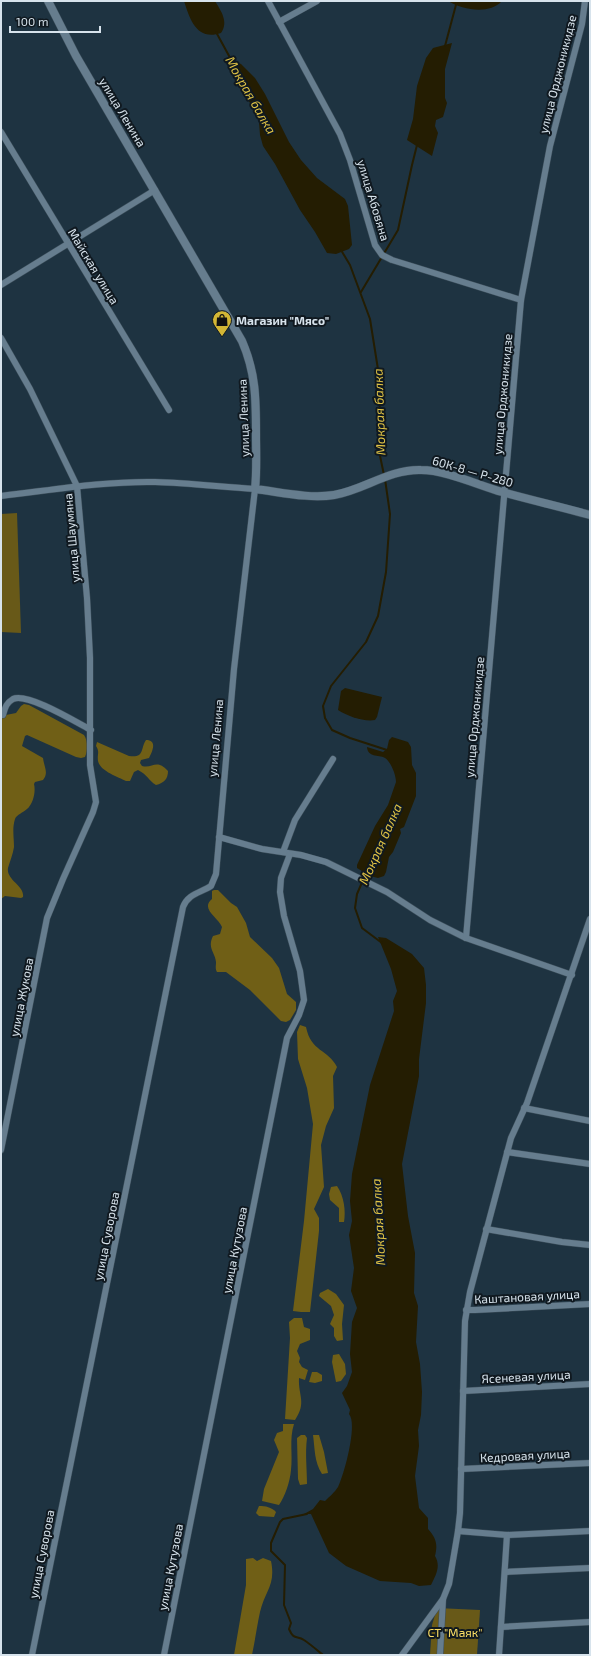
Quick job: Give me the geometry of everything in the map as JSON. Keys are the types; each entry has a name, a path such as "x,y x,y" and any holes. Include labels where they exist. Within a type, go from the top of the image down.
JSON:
{"street":[{"name":"улица Ленина","path":"48,1 76,56 237,330 248,354 254,378 257,474 234,669 219,837"},
{"name":"улица Абовяна","path":"268,1 340,134 350,160 375,245 382,255 392,260 521,300"},
{"path":"279,22 317,1"},
{"name":"улица Орджоникидзе","path":"466,938 521,300 550,146 582,24 585,1"},
{"name":"Майская улица","path":"1,132 169,410"},
{"path":"1,285 155,190"},
{"name":"улица Шаумяна","path":"1,338 30,389 77,486 88,598 91,730 90,765 96,802 47,918"},
{"name":"60К-8 — Р-280","path":"255,489 311,495 333,495 409,470 428,470 590,515"},
{"path":"1,496 77,486 156,482 255,489"},
{"path":"4,715 6,704 14,699 24,698 34,701 91,730"},
{"path":"283,852 295,820 333,759"},
{"path":"219,837 262,849 314,858 339,867 387,892 430,920 466,938 572,975"},
{"name":"улица Суворова","path":"32,1655 183,907 189,897 211,886 214,881 219,837"},
{"name":"улица Кутузова","path":"164,1655 287,1038 299,1015 304,1000 300,971 284,916 280,892 281,878 290,854"},
{"name":"улица Жукова","path":"1,1150 47,918"},
{"path":"402,1655 443,1599 449,1584 458,1531 466,1310 511,1138 524,1108 572,975 590,919"},
{"path":"524,1108 590,1121"},
{"path":"507,1152 590,1164"},
{"path":"486,1229 562,1242 590,1245"},
{"name":"Каштановая улица","path":"466,1310 590,1304"},
{"name":"Ясеневая улица","path":"463,1391 590,1384"},
{"name":"Кедровая улица","path":"461,1469 590,1463"},
{"path":"458,1531 507,1535 590,1531"},
{"path":"499,1655 507,1535"},
{"path":"505,1572 590,1568"},
{"path":"440,1655 443,1599"},
{"path":"501,1627 590,1622"}],"green space":[{"path":"17,513 21,633 1,632 1,514"},
{"name":"СТ \"Маяк\"","path":"437,1608 480,1610 477,1655 430,1655 432,1625"}],"shaded area":[{"path":"24,704 29,705 84,735 87,743 87,749 85,757 76,757 27,735 25,736 22,746 43,758 46,775 43,780 35,782 31,804 17,816 14,822 14,847 8,872 12,880 23,893 23,897 5,896 1,899 1,716 16,713"},
{"path":"146,740 152,742 153,750 149,758 141,760 140,763 142,766 146,767 157,764 164,767 168,771 168,774 165,780 161,783 156,785 138,770 134,772 130,781 126,781 110,773 99,765 98,750 96,746 97,742 129,756 138,756"},
{"path":"218,890 237,907 246,923 250,937 272,958 279,968 287,994 296,1002 296,1010 290,1020 286,1022 281,1021 250,990 226,972 217,972 216,962 211,947 211,940 213,936 220,934 222,927 209,910 208,906 212,899 212,891"},
{"path":"300,1025 306,1027 308,1035 312,1041 333,1061 337,1067 333,1076 334,1108 326,1126 321,1145 324,1187 314,1209 319,1218 319,1231 310,1312 293,1311 304,1221 313,1124 307,1088 298,1059 297,1032"},
{"path":"337,1186 344,1204 344,1222 339,1222 339,1208 330,1200 329,1194 331,1187"},
{"path":"328,1289 336,1294 344,1305 342,1324 343,1340 337,1341 334,1336 334,1328 330,1324 334,1315 331,1306 319,1296 320,1293"},
{"path":"294,1318 302,1318 304,1327 310,1329 310,1340 300,1344 297,1351 300,1358 299,1362 302,1367 308,1370 305,1380 299,1378 301,1408 295,1420 285,1419 290,1338 289,1322"},
{"path":"339,1354 345,1364 346,1374 341,1381 336,1382 332,1362 333,1355"},
{"path":"312,1372 317,1372 322,1375 322,1381 315,1383 309,1382"},
{"path":"283,1424 294,1424 290,1475 287,1489 279,1505 262,1501 264,1489 279,1452 274,1440 277,1433 283,1431"},
{"path":"301,1435 305,1435 307,1438 307,1484 300,1485 298,1479 297,1438"},
{"path":"313,1435 319,1435 328,1473 322,1474 319,1469 315,1455"},
{"path":"259,1506 268,1507 274,1510 276,1512 274,1517 259,1516 256,1513"},
{"path":"253,1558 257,1561 263,1558 271,1561 271,1582 260,1612 252,1655 234,1655 246,1585 246,1559"}],"water":[{"path":"184,1 215,1 222,13 224,21 221,33 213,35 200,31 192,22"},
{"path":"448,1 502,1 490,8 476,10 461,7"},
{"path":"452,43 445,69 445,98 447,103 443,117 436,120 435,126 438,133 432,156 407,140 413,119 417,86 426,58 433,48"},
{"path":"235,62 241,64 255,78 265,94 289,142 301,160 317,178 345,199 348,206 352,245 349,249 336,254 327,253 300,210 275,164 263,146 259,122 254,110 231,70 230,65"},
{"path":"345,688 382,697 375,720 356,718 338,710 341,691"},
{"path":"392,737 408,742 411,747 412,765 416,773 416,796 404,827 400,829 401,833 393,852 389,857 386,872 384,876 378,878 370,876 357,868 357,865 375,826 388,805 396,779 389,762 385,758 369,753 367,747 383,752 387,749 389,740"},
{"path":"378,937 386,938 412,954 424,968 426,985 426,1003 419,1059 419,1076 402,1164 408,1216 415,1253 414,1293 418,1306 416,1342 420,1364 422,1392 421,1415 418,1430 419,1446 415,1476 419,1508 428,1518 428,1529 436,1541 435,1556 438,1563 436,1574 431,1585 419,1586 411,1583 380,1581 346,1566 329,1553 311,1514 304,1514 313,1509 320,1500 325,1501 338,1487 344,1472 351,1438 352,1428 349,1414 350,1410 342,1393 347,1386 352,1372 350,1354 352,1322 357,1308 351,1291 354,1268 349,1235 352,1221 350,1201 352,1174 370,1085 394,1011 393,1001 397,991 391,969"}],"waterway":[{"path":"445,46 457,1"},
{"name":"Мокрая балка","path":"216,32 234,65"},
{"path":"361,292 398,230 417,145"},
{"name":"Мокрая балка","path":"341,250 350,265 370,319 380,382 379,451 384,475"},
{"name":"Мокрая балка","path":"385,479 390,514 386,572 378,616 366,642 331,686 323,706 325,718 332,730 350,738 387,750"},
{"name":"Мокрая балка","path":"367,871 357,894 355,908 362,928 382,943"},
{"name":"Мокрая балка","path":"307,1514 283,1519 280,1522 271,1543 271,1551 285,1565 284,1605 291,1623 289,1629 292,1635 304,1640 323,1655"}],"place":[{"name":"Магазин \"Мясо\"","path":"222,337"}]}
